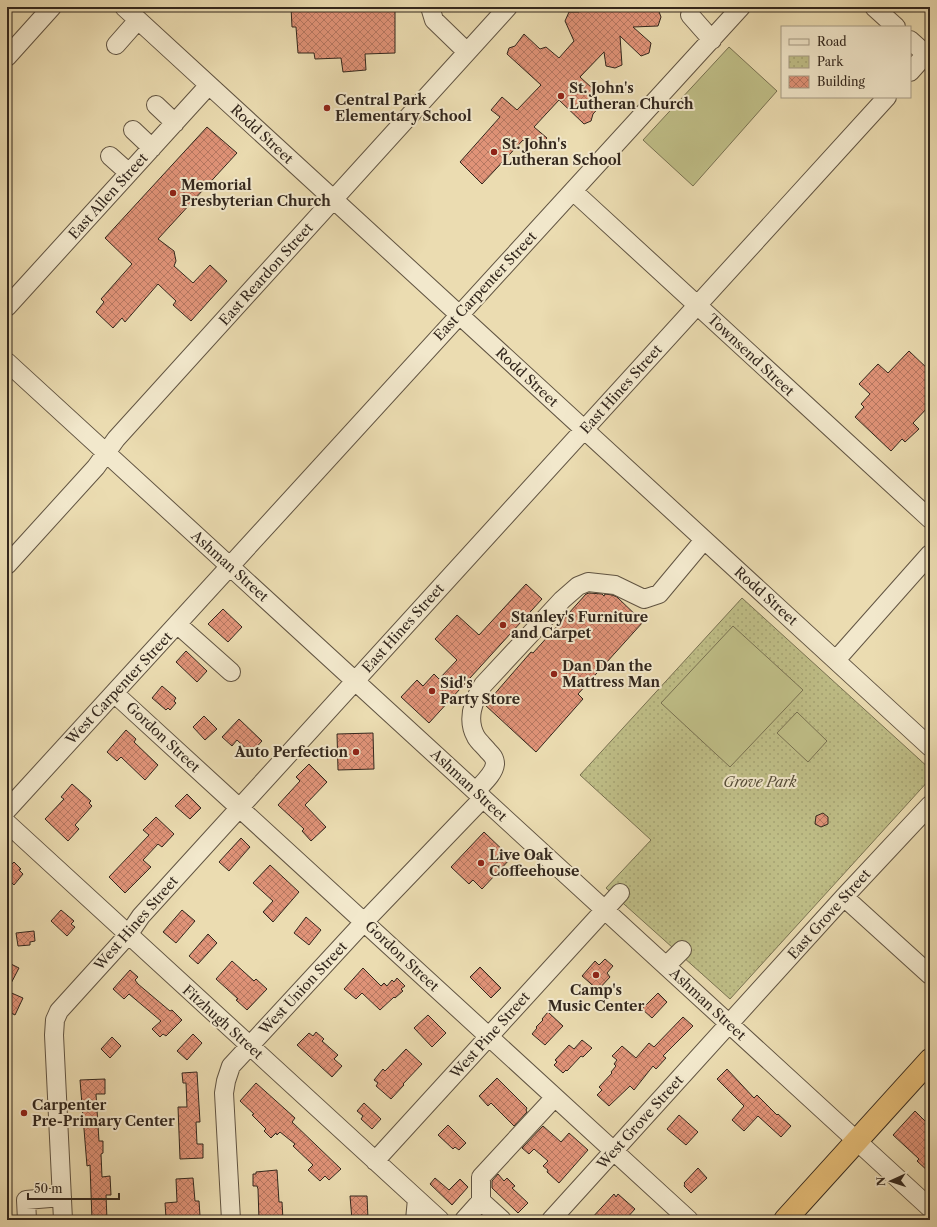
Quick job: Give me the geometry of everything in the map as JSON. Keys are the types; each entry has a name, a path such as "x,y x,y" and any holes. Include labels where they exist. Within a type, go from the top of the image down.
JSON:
{"highway":[{"path":"784,1220 930,1060"}],"street":[{"path":"7,57 52,7"},
{"name":"Rodd Street","path":"124,7 930,747"},
{"path":"430,7 434,20 467,52"},
{"name":"East Reardon Street","path":"7,565 96,467 116,439 508,7"},
{"name":"East Carpenter Street","path":"230,566 741,7"},
{"path":"874,7 895,26"},
{"path":"690,15 712,40"},
{"path":"116,45 138,20"},
{"path":"911,41 928,56 911,71"},
{"name":"East Allen Street","path":"7,307 209,85"},
{"name":"East Hines Street","path":"355,681 886,98"},
{"path":"156,106 175,123"},
{"path":"133,130 152,148"},
{"path":"110,156 129,173"},
{"name":"Townsend Street","path":"573,192 930,519"},
{"name":"Ashman Street","path":"7,362 930,1208"},
{"name":"West Union Street","path":"231,1220 225,1087 231,1066 479,795 495,765 494,758 476,737 472,726 471,717 474,699 483,684 562,600 578,586 588,582 615,586 644,598 659,594 704,540"},
{"path":"836,660 930,554"},
{"name":"West Carpenter Street","path":"7,810 230,566"},
{"path":"177,624 231,672"},
{"name":"West Hines Street","path":"63,1220 54,1035 55,1020 59,1011 128,934 141,916 355,681"},
{"name":"Gordon Street","path":"114,693 689,1220"},
{"name":"East Grove Street","path":"730,1024 844,897 930,805"},
{"name":"Fitzhugh Street","path":"7,823 440,1220"},
{"name":"West Pine Street","path":"375,1161 620,893"},
{"path":"844,897 930,975"},
{"path":"666,966 682,950"},
{"name":"West Grove Street","path":"551,1220 730,1024"},
{"path":"464,1220 481,1201 481,1177 555,1097"},
{"path":"28,1220 26,1200 62,1197"},
{"path":"415,1220 417,1199"},
{"path":"481,1201 502,1220"}],"green space":[{"path":"729,47 777,91 693,186 643,140"},
{"name":"Grove Park","path":"742,598 930,769 930,779 730,999 606,888 651,840 580,775"},
{"path":"733,626 803,690 730,767 661,703"},
{"path":"797,712 827,741 808,762 777,733"}],"building":[{"path":"291,7 395,7 395,53 365,54 366,70 343,72 341,58 315,59 314,53 298,53 296,27 292,27"},
{"name":"St. John's Lutheran Church","path":"581,7 647,7 647,10 658,9 661,17 658,26 633,27 651,43 649,53 641,56 620,36 622,65 615,68 606,66 604,52 580,77 592,88 591,95 602,104 593,114 591,121 584,124 559,100 534,127 547,138 535,151 523,140 482,184 460,162 500,117 491,110 502,97 517,110 541,85 507,54 509,48 515,46 524,34 540,49 546,47 559,58 574,41 565,21 569,12 579,12"},
{"name":"Memorial Presbyterian Church","path":"207,127 237,153 158,239 174,251 176,261 174,266 193,283 210,265 227,281 191,321 173,305 176,301 158,284 125,322 122,318 113,328 96,312 104,302 101,299 132,264 105,238"},
{"path":"909,351 930,371 930,405 913,423 919,429 905,442 902,439 891,451 855,417 864,407 861,404 870,394 859,384 878,364 888,373"},
{"name":"Stanley's Furniture and Carpet","path":"526,584 542,599 429,723 401,697 417,680 423,686 434,674 439,679 457,660 435,639 457,615 479,635"},
{"name":"Dan Dan the Mattress Man","path":"586,594 602,594 604,596 605,594 612,595 617,597 643,622 578,694 583,699 536,752 485,705 531,652 533,653"},
{"path":"223,609 242,627 228,642 208,624"},
{"path":"186,651 207,671 197,682 176,662"},
{"path":"162,686 176,698 174,701 176,703 170,710 168,708 166,710 152,698"},
{"path":"204,716 217,729 205,740 193,727"},
{"path":"239,719 262,741 251,753 237,740 232,746 222,737"},
{"path":"126,730 136,739 134,742 158,765 145,780 121,757 117,761 107,752"},
{"name":"Auto Perfection","path":"373,733 374,769 338,770 337,734"},
{"path":"309,764 327,782 305,805 326,827 311,841 302,831 304,829 278,805 300,781 296,777"},
{"path":"72,784 91,801 89,803 92,806 75,825 79,829 68,841 45,819 64,799 61,797"},
{"path":"187,794 201,808 190,819 175,806"},
{"path":"823,813 828,817 828,824 821,827 815,824 816,816"},
{"path":"156,817 174,834 162,847 158,844 143,860 151,867 125,893 109,877 149,835 143,830"},
{"name":"Live Oak Coffeehouse","path":"484,832 511,858 482,889 473,880 469,884 451,867"},
{"path":"241,838 250,847 229,871 219,862"},
{"path":"7,859 12,864 14,862 21,869 19,870 23,874 14,885 7,878"},
{"path":"270,865 299,892 273,922 263,912 273,901 253,883"},
{"path":"61,910 74,921 71,924 75,927 67,936 51,921"},
{"path":"182,910 195,921 176,943 163,932"},
{"path":"306,917 321,930 309,945 294,933"},
{"path":"34,931 35,941 30,942 30,945 18,946 16,933"},
{"path":"208,934 217,943 198,964 189,956"},
{"name":"Camp's Music Center","path":"605,959 613,966 607,973 610,977 598,990 582,976 595,961 599,965"},
{"path":"232,961 254,981 256,979 267,989 247,1010 236,1000 238,999 216,979"},
{"path":"7,962 19,968 7,991"},
{"path":"480,967 501,988 491,998 470,977"},
{"path":"363,968 381,986 384,983 387,986 392,980 394,982 397,978 405,986 401,989 403,991 380,1010 362,993 356,999 344,989"},
{"path":"130,970 138,977 135,980 138,984 170,1011 172,1010 182,1020 166,1036 163,1034 160,1037 152,1029 161,1021 129,994 124,999 113,989"},
{"path":"7,991 23,998 15,1015 7,1011"},
{"path":"658,993 667,1002 652,1018 642,1009"},
{"path":"548,1012 563,1026 545,1045 532,1034"},
{"path":"428,1015 446,1033 432,1047 414,1028"},
{"path":"683,1017 693,1026 663,1056 666,1058 656,1069 653,1066 634,1090 630,1086 609,1106 597,1095 602,1090 599,1087 612,1073 611,1072 616,1066 614,1064 617,1060 612,1056 622,1046 636,1058 649,1043 654,1047"},
{"path":"316,1032 324,1039 322,1041 338,1055 334,1059 342,1066 332,1077 297,1045 309,1033 313,1036"},
{"path":"193,1034 202,1043 187,1060 177,1051"},
{"path":"112,1037 121,1046 110,1058 101,1049"},
{"path":"582,1040 592,1048 563,1073 554,1065 557,1062 555,1060 569,1045 574,1049"},
{"path":"406,1049 422,1064 391,1099 376,1086 378,1083 374,1080 383,1069 385,1071"},
{"path":"727,1069 754,1098 757,1095 777,1115 778,1114 791,1126 781,1137 758,1116 744,1131 732,1120 744,1106 717,1079"},
{"path":"197,1072 200,1122 196,1122 197,1144 203,1144 203,1158 180,1159 178,1107 187,1107 186,1083 183,1083 182,1073"},
{"path":"497,1078 527,1108 527,1112 514,1126 491,1103 488,1106 479,1096"},
{"path":"105,1079 105,1094 96,1094 99,1141 103,1141 103,1153 101,1154 102,1177 110,1176 111,1195 106,1195 107,1220 92,1220 90,1165 87,1166 80,1080"},
{"path":"256,1083 295,1118 292,1122 341,1169 329,1180 325,1176 320,1181 308,1170 313,1165 293,1146 295,1144 280,1132 277,1135 276,1133 271,1138 264,1131 266,1129 252,1115 254,1114 240,1101"},
{"path":"364,1103 381,1119 372,1129 361,1119 363,1116 357,1111"},
{"path":"915,1111 930,1126 930,1173 917,1161 919,1159 893,1135"},
{"path":"679,1115 698,1132 686,1145 667,1129"},
{"path":"448,1125 466,1143 459,1150 455,1147 453,1149 438,1135"},
{"path":"543,1126 561,1142 569,1133 588,1150 559,1183 543,1166 548,1161 534,1149 529,1154 522,1148"},
{"path":"698,1168 707,1178 691,1193 684,1186 684,1183"},
{"path":"277,1170 279,1202 282,1202 283,1220 259,1220 258,1189 257,1186 253,1186 253,1174 256,1174 256,1172"},
{"path":"498,1174 504,1181 507,1178 515,1186 512,1188 528,1203 518,1213 492,1188 492,1181"},
{"path":"193,1178 195,1201 199,1201 200,1216 166,1218 165,1203 177,1202 176,1179"},
{"path":"435,1178 449,1190 460,1179 468,1187 452,1205 430,1184"},
{"path":"614,1194 616,1197 618,1194 635,1209 625,1220 590,1220"},
{"path":"350,1196 367,1196 368,1219 352,1220"}],"place":[{"name":"St. John's Lutheran Church","path":"561,96"},
{"name":"Central Park Elementary School","path":"327,108"},
{"name":"St. John's Lutheran School","path":"494,152"},
{"name":"Memorial Presbyterian Church","path":"173,193"},
{"name":"Stanley's Furniture and Carpet","path":"503,625"},
{"name":"Dan Dan the Mattress Man","path":"554,674"},
{"name":"Sid's Party Store","path":"432,691"},
{"name":"Auto Perfection","path":"356,752"},
{"name":"Live Oak Coffeehouse","path":"481,863"},
{"name":"Camp's Music Center","path":"596,975"},
{"name":"Carpenter Pre-Primary Center","path":"24,1113"}]}
